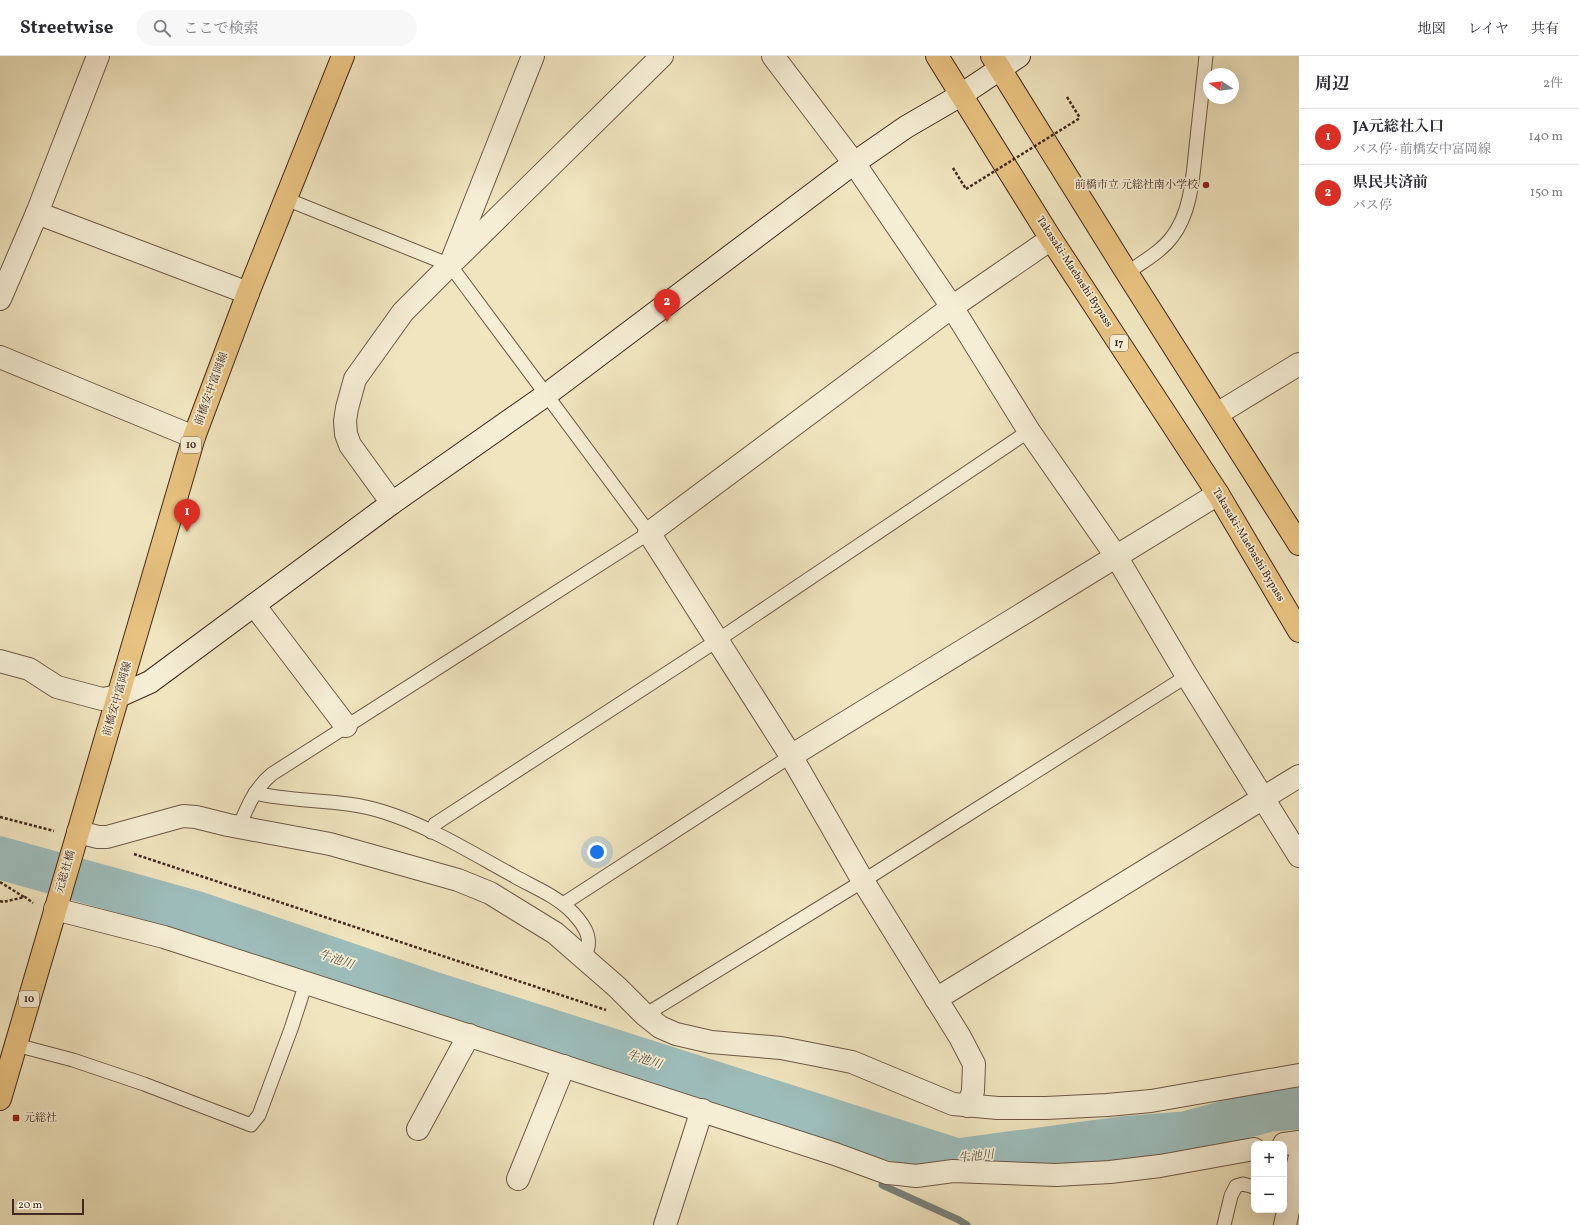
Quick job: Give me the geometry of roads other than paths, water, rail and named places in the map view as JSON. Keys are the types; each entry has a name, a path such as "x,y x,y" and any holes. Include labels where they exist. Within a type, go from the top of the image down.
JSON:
{"main road":[{"name":"前橋安中富岡線","path":"76,839 194,437 248,293 343,56"},
{"name":"Takasaki-Maebashi Bypass","path":"937,56 1051,239 1218,494 1299,631"},
{"path":"996,62 1127,273 1299,544"},
{"name":"元総社橋","path":"57,904 76,839"},
{"name":"10","path":"0,1099 57,904"}],"street":[{"path":"0,299 37,213 98,56"},
{"path":"450,265 533,56"},
{"path":"392,502 350,445 346,434 347,408 355,379 403,312 662,56"},
{"path":"773,56 854,163 952,307 1029,431 1116,556 1186,676 1299,856"},
{"path":"0,661 29,669 57,687 102,699 119,696 150,682 392,502 546,395 854,163 906,127 961,94 996,62 1019,56"},
{"path":"37,213 248,293"},
{"path":"968,1106 973,1092 974,1064 960,1037 863,880 790,756 649,533 952,307 1051,239"},
{"path":"0,357 194,437"},
{"path":"1217,414 1299,364"},
{"path":"790,756 1218,494"},
{"path":"254,605 346,726"},
{"path":"936,999 1264,799 1299,776"},
{"path":"76,839 107,837 183,816 196,817 239,828 330,844 458,880 490,893 555,933 660,1027 676,1034 712,1042 781,1048 845,1061 876,1071 953,1104 998,1108 1046,1108 1151,1101 1299,1075"},
{"path":"57,904 702,1110 835,1154 887,1173 916,1176 953,1171 1056,1175 1110,1172 1160,1166 1251,1150"},
{"path":"418,1129 468,1035"},
{"path":"518,1179 564,1066"},
{"path":"666,1225 702,1110"},
{"path":"1287,1144 1299,1142"},
{"path":"1285,1225 1299,1160"}],"lane":[{"path":"1127,273 1171,239 1180,225 1185,210 1192,177 1206,56"},
{"path":"239,828 255,793 260,785 272,774 649,533 450,265 286,199"},
{"path":"431,832 435,824 718,640 1029,431"},
{"path":"645,1015 863,880 1186,676"},
{"path":"563,904 790,756"},
{"path":"255,793 360,806 384,812 431,832 563,904 573,913 587,932 590,944 584,958"},
{"path":"16,1046 73,1060 144,1084 251,1126 259,1115 291,1029 306,983"},
{"path":"1224,1225 1236,1186 1243,1184 1251,1185"}],"waterway":[{"name":"牛池川","path":"0,858 198,913 430,992 957,1160 1121,1138 1185,1133 1270,1110 1299,1108"},
{"path":"882,1185 967,1225"}],"place":[{"name":"前橋市立 元総社南小学校","path":"1206,185"},
{"name":"県民共済前","path":"667,322"},
{"name":"JA元総社入口","path":"187,532"},
{"name":"元総社","path":"16,1118"}]}
